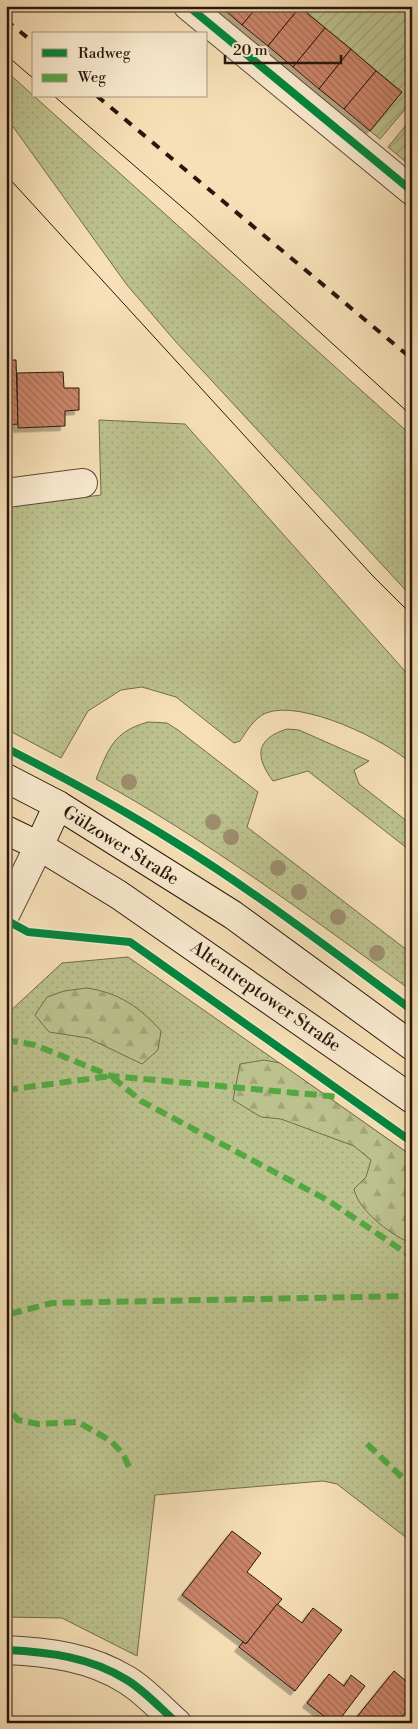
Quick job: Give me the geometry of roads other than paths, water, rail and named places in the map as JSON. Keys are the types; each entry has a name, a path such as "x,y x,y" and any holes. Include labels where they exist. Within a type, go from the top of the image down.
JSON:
{"main road":[{"path":"188,6 412,191"},
{"path":"6,493 83,483"},
{"name":"Gülzower Straße","path":"6,778 58,805 233,915 412,1046"},
{"path":"6,913 58,805"},
{"path":"6,830 39,846"},
{"name":"Altentreptower Straße","path":"39,846 119,895 412,1099"},
{"path":"6,1650 47,1652 89,1662 128,1680 177,1723"}],"tram line":[{"path":"6,55 32,77"},
{"path":"56,98 190,214 412,416"},
{"path":"6,175 371,574 412,615"}],"railway":[{"path":"6,20 32,41"},
{"path":"99,98 412,359"}]}
